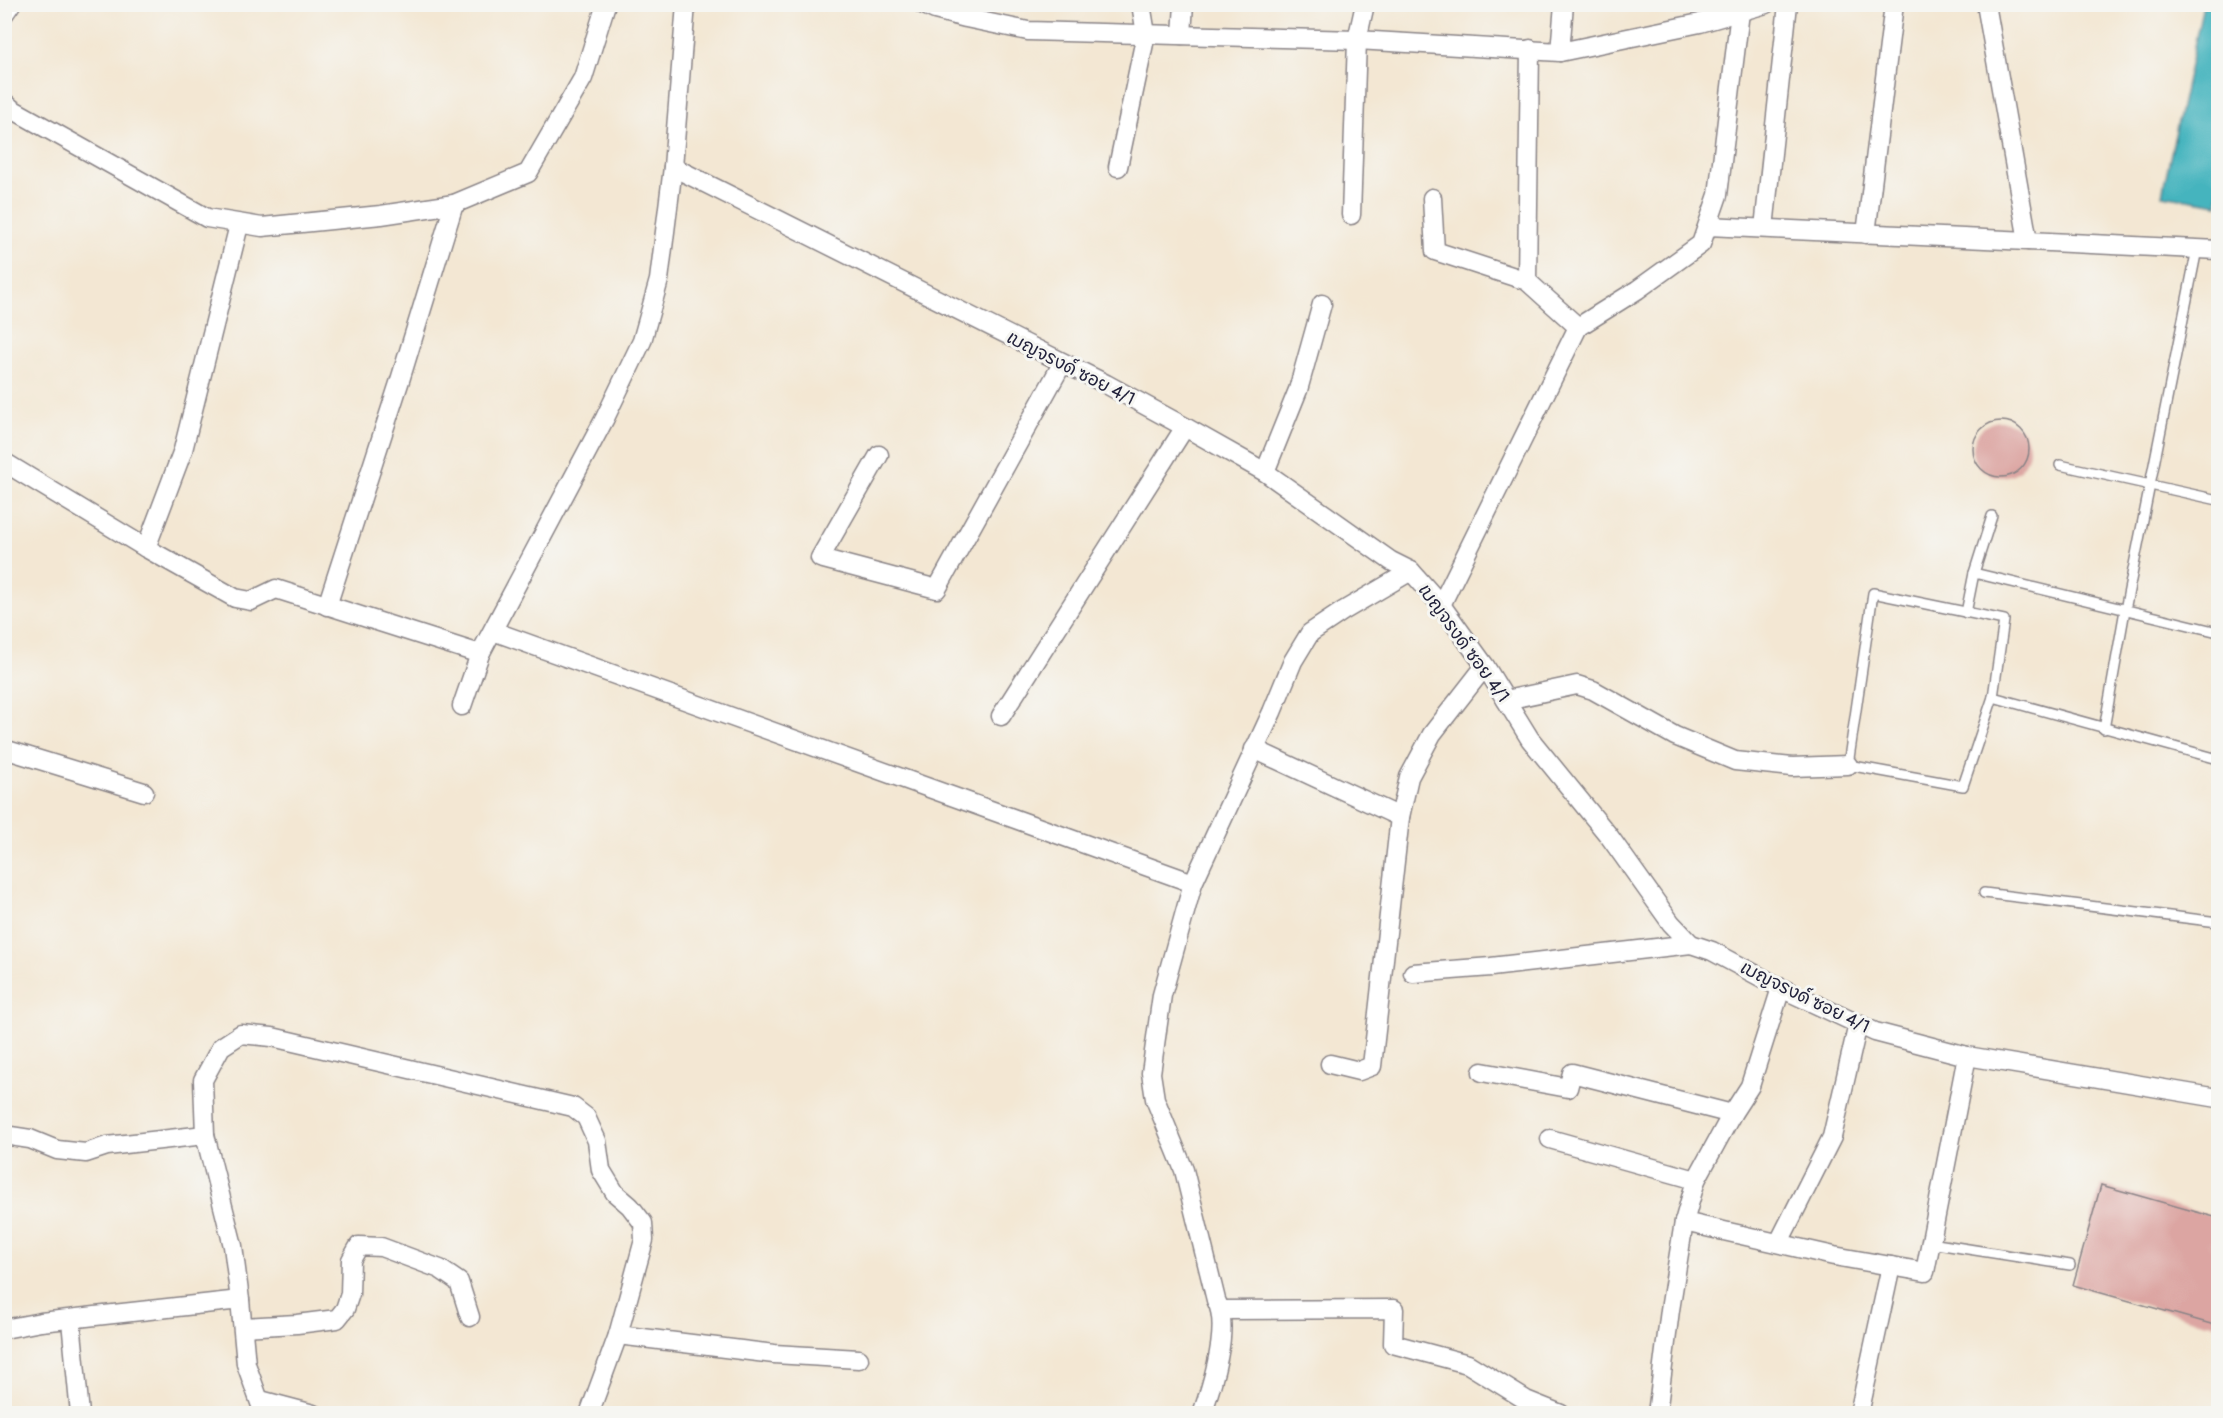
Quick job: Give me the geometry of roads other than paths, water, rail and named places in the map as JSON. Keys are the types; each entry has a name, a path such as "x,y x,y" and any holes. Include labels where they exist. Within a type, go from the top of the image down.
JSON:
{"street":[{"path":"4,14 11,4"},
{"path":"4,102 207,218 238,225 262,227 381,215 454,204 528,173 583,78 606,4"},
{"path":"462,706 480,654 605,418 642,340 659,280 673,167 686,4"},
{"path":"1118,167 1146,34 1141,4"},
{"path":"1182,35 1184,4"},
{"path":"1351,215 1357,40 1365,4"},
{"path":"1560,52 1563,4"},
{"path":"932,6 1028,31 1357,40 1560,52 1700,23 1766,4"},
{"path":"1764,228 1788,4"},
{"path":"1866,234 1894,4"},
{"path":"1986,4 2028,241"},
{"path":"1441,605 1578,327 1637,290 1701,243 1718,195 1740,12"},
{"path":"1527,281 1530,49"},
{"name":"เบญจรงด์ ซอย 4/1","path":"673,167 1062,364 1106,384 1185,427 1265,472 1391,561 1411,571 1441,605 1485,666 1530,739 1609,836 1671,924 1691,944 1712,951 1782,988 1875,1032 1967,1056 2218,1098"},
{"path":"1432,198 1435,251 1527,281 1578,327"},
{"path":"327,606 454,204"},
{"path":"146,548 183,450 238,225"},
{"path":"1708,226 2218,250"},
{"path":"1265,472 1298,390 1322,304"},
{"path":"879,455 820,558 937,589 1062,364"},
{"path":"1001,716 1185,427"},
{"path":"4,462 146,548 235,598 251,601 276,589 480,654"},
{"path":"1202,1413 1219,1357 1222,1310 1216,1300 1184,1170 1155,1099 1151,1073 1162,995 1193,883 1293,661 1310,633 1411,571"},
{"path":"493,631 1193,883"},
{"path":"1330,1064 1359,1071 1372,1066 1400,817 1409,777 1428,742 1485,666"},
{"path":"1506,700 1577,685 1593,690 1675,736 1735,760 1792,767 1848,765"},
{"path":"4,749 144,792"},
{"path":"1254,749 1400,817"},
{"path":"1413,973 1491,967 1691,944"},
{"path":"1657,1413 1684,1222 1696,1180 1750,1086 1782,988"},
{"path":"1779,1242 1832,1137 1858,1024"},
{"path":"313,1413 262,1407 246,1364 233,1246 205,1135 203,1080 221,1047 241,1034 272,1036 573,1107 586,1117 597,1141 601,1170 615,1193 630,1206 643,1223 644,1239 618,1335 589,1413"},
{"path":"1684,1222 1834,1256 1925,1272 1967,1056"},
{"path":"1482,1072 1568,1088 1572,1073 1732,1114"},
{"path":"4,1135 30,1139 57,1150 86,1152 107,1146 205,1135"},
{"path":"1550,1139 1696,1180"},
{"path":"243,1327 338,1319 345,1310 350,1294 351,1260 359,1246 381,1247 440,1269 459,1282 470,1317"},
{"path":"1859,1413 1891,1266"},
{"path":"4,1329 41,1322 71,1321 240,1300"},
{"path":"1222,1310 1394,1309 1393,1344 1468,1364 1522,1407 1560,1413"},
{"path":"71,1321 80,1413"},
{"path":"618,1335 774,1354 860,1359"}],"lane":[{"path":"2104,729 2149,486 2197,249"},
{"path":"2060,465 2218,500"},
{"path":"1966,613 1974,573 1992,516"},
{"path":"1974,573 2218,632"},
{"path":"1873,593 1966,613 2004,620 1993,697 1963,786 1848,765 1873,593"},
{"path":"1993,697 2218,759"},
{"path":"1984,893 2218,922"},
{"path":"1930,1243 2070,1265"}],"water":[{"path":"2203,5 2218,5 2218,204 2162,195"}]}
